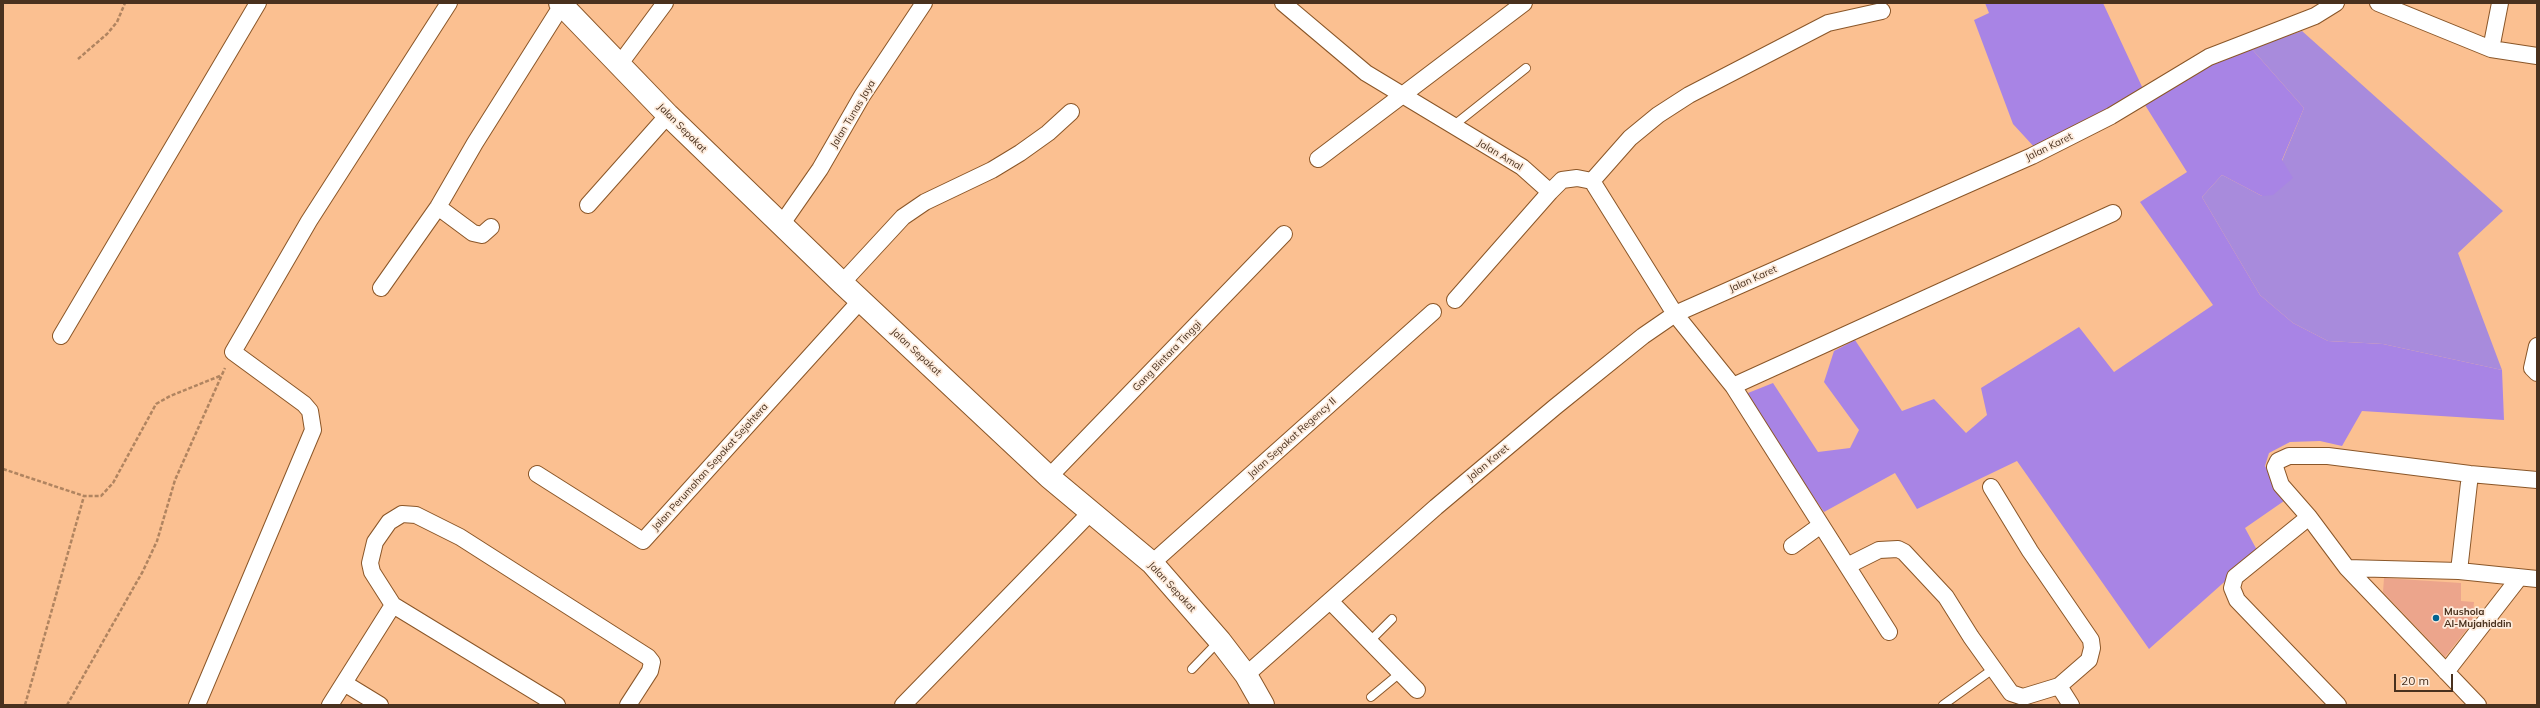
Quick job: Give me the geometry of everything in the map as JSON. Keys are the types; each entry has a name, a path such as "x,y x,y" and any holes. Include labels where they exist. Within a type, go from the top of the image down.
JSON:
{"main road":[{"name":"Jalan Sepakat","path":"561,4 668,115 842,283 1049,478 1152,564 1220,641 1246,676 1263,705"}],"street":[{"path":"61,336 258,3"},
{"path":"199,704 312,430 310,411 304,404 233,352 309,221 449,3"},
{"path":"619,65 665,3"},
{"name":"Jalan Tunas Jaya","path":"781,225 820,169 862,96 924,3"},
{"name":"Jalan Amal","path":"1283,3 1366,73 1453,127 1522,167 1550,192"},
{"path":"1318,159 1524,3"},
{"name":"Jalan Karet","path":"1246,676 1436,507 1555,407 1643,336 1676,314 2032,156 2111,116 2209,57 2315,16 2336,3"},
{"path":"2378,3 2403,8 2491,49 2537,56"},
{"path":"2491,49 2500,3"},
{"path":"381,288 438,207 561,4"},
{"path":"1592,181 1630,138 1658,115 1689,94 1828,23 1882,11"},
{"path":"842,283 903,217 925,202 992,170 1020,153 1048,133 1071,112"},
{"path":"588,205 668,115"},
{"path":"1455,300 1562,180 1577,178 1592,181 1676,314 1733,386 1889,632"},
{"path":"438,207 474,234 482,234 491,227"},
{"path":"1733,386 2113,213"},
{"name":"Gang Bintara Tinggi","path":"1049,478 1284,234"},
{"name":"Jalan Perumahan Sepakat Sejahtera","path":"537,474 643,541 861,300"},
{"name":"Jalan Sepakat Regency II","path":"1152,564 1433,312"},
{"path":"2537,346 2532,368 2537,373"},
{"path":"2478,705 2347,568 2309,517 2292,499 2276,475 2274,467 2283,458 2298,455 2328,456 2470,474 2537,480"},
{"path":"2459,571 2470,474"},
{"path":"1847,566 1879,550 1898,549 1904,552 1946,597 1992,669 2011,693 2019,697 2059,686 2089,660 2092,648 2091,640 2030,551 1991,488"},
{"path":"903,705 1090,513"},
{"path":"557,705 393,605 372,572 371,553 375,542 389,522 402,514 416,515 460,537 648,657 652,662 650,670 628,705"},
{"path":"2309,517 2235,577 2232,588 2238,600 2338,705"},
{"path":"1792,546 1821,525"},
{"path":"2347,568 2459,571 2537,579"},
{"path":"2446,672 2519,578"},
{"path":"1330,601 1417,690"},
{"path":"330,705 393,605"},
{"path":"344,683 380,705"},
{"path":"2059,686 2070,705"}],"lane":[{"path":"1453,127 1526,68"},
{"path":"1370,641 1392,619"},
{"path":"1192,669 1220,641"},
{"path":"1943,704 1992,669"},
{"path":"1371,697 1400,673"}],"path":[{"path":"78,59 118,22 126,3"},
{"path":"3,470 84,496 101,496 113,483 156,404 170,396 220,376 175,480 156,541 143,571 67,705"},
{"path":"25,705 84,496"}],"shaded area":[{"path":"1985,3 2103,3 2144,91 2036,149 2013,124 1974,20 1989,13"},
{"path":"2302,31 2503,211 2458,253 2502,370 2383,344 2328,341 2293,323 2260,295 2202,197 2222,175 2262,196 2282,161 2304,108 2251,48"},
{"path":"2251,48 2304,108 2282,160 2293,178 2273,195 2262,196 2222,175 2202,197 2260,295 2293,323 2328,341 2383,344 2502,370 2504,420 2362,411 2342,446 2320,441 2290,442 2269,453 2265,466 2284,501 2245,528 2258,552 2149,649 2017,461 1917,509 1895,473 1824,512 1743,395 1773,383 1818,452 1850,448 1859,430 1824,382 1834,351 1855,340 1902,411 1934,399 1966,433 1987,415 1981,388 2079,327 2114,372 2213,305 2140,202 2187,172 2145,105 2179,81 2225,57"}],"building":[{"name":"Mushola Al-Mujahiddin","path":"2384,578 2461,583 2461,601 2474,602 2472,623 2445,657 2383,592"}],"place":[{"name":"Mushola Al-Mujahiddin","path":"2436,618"}]}
